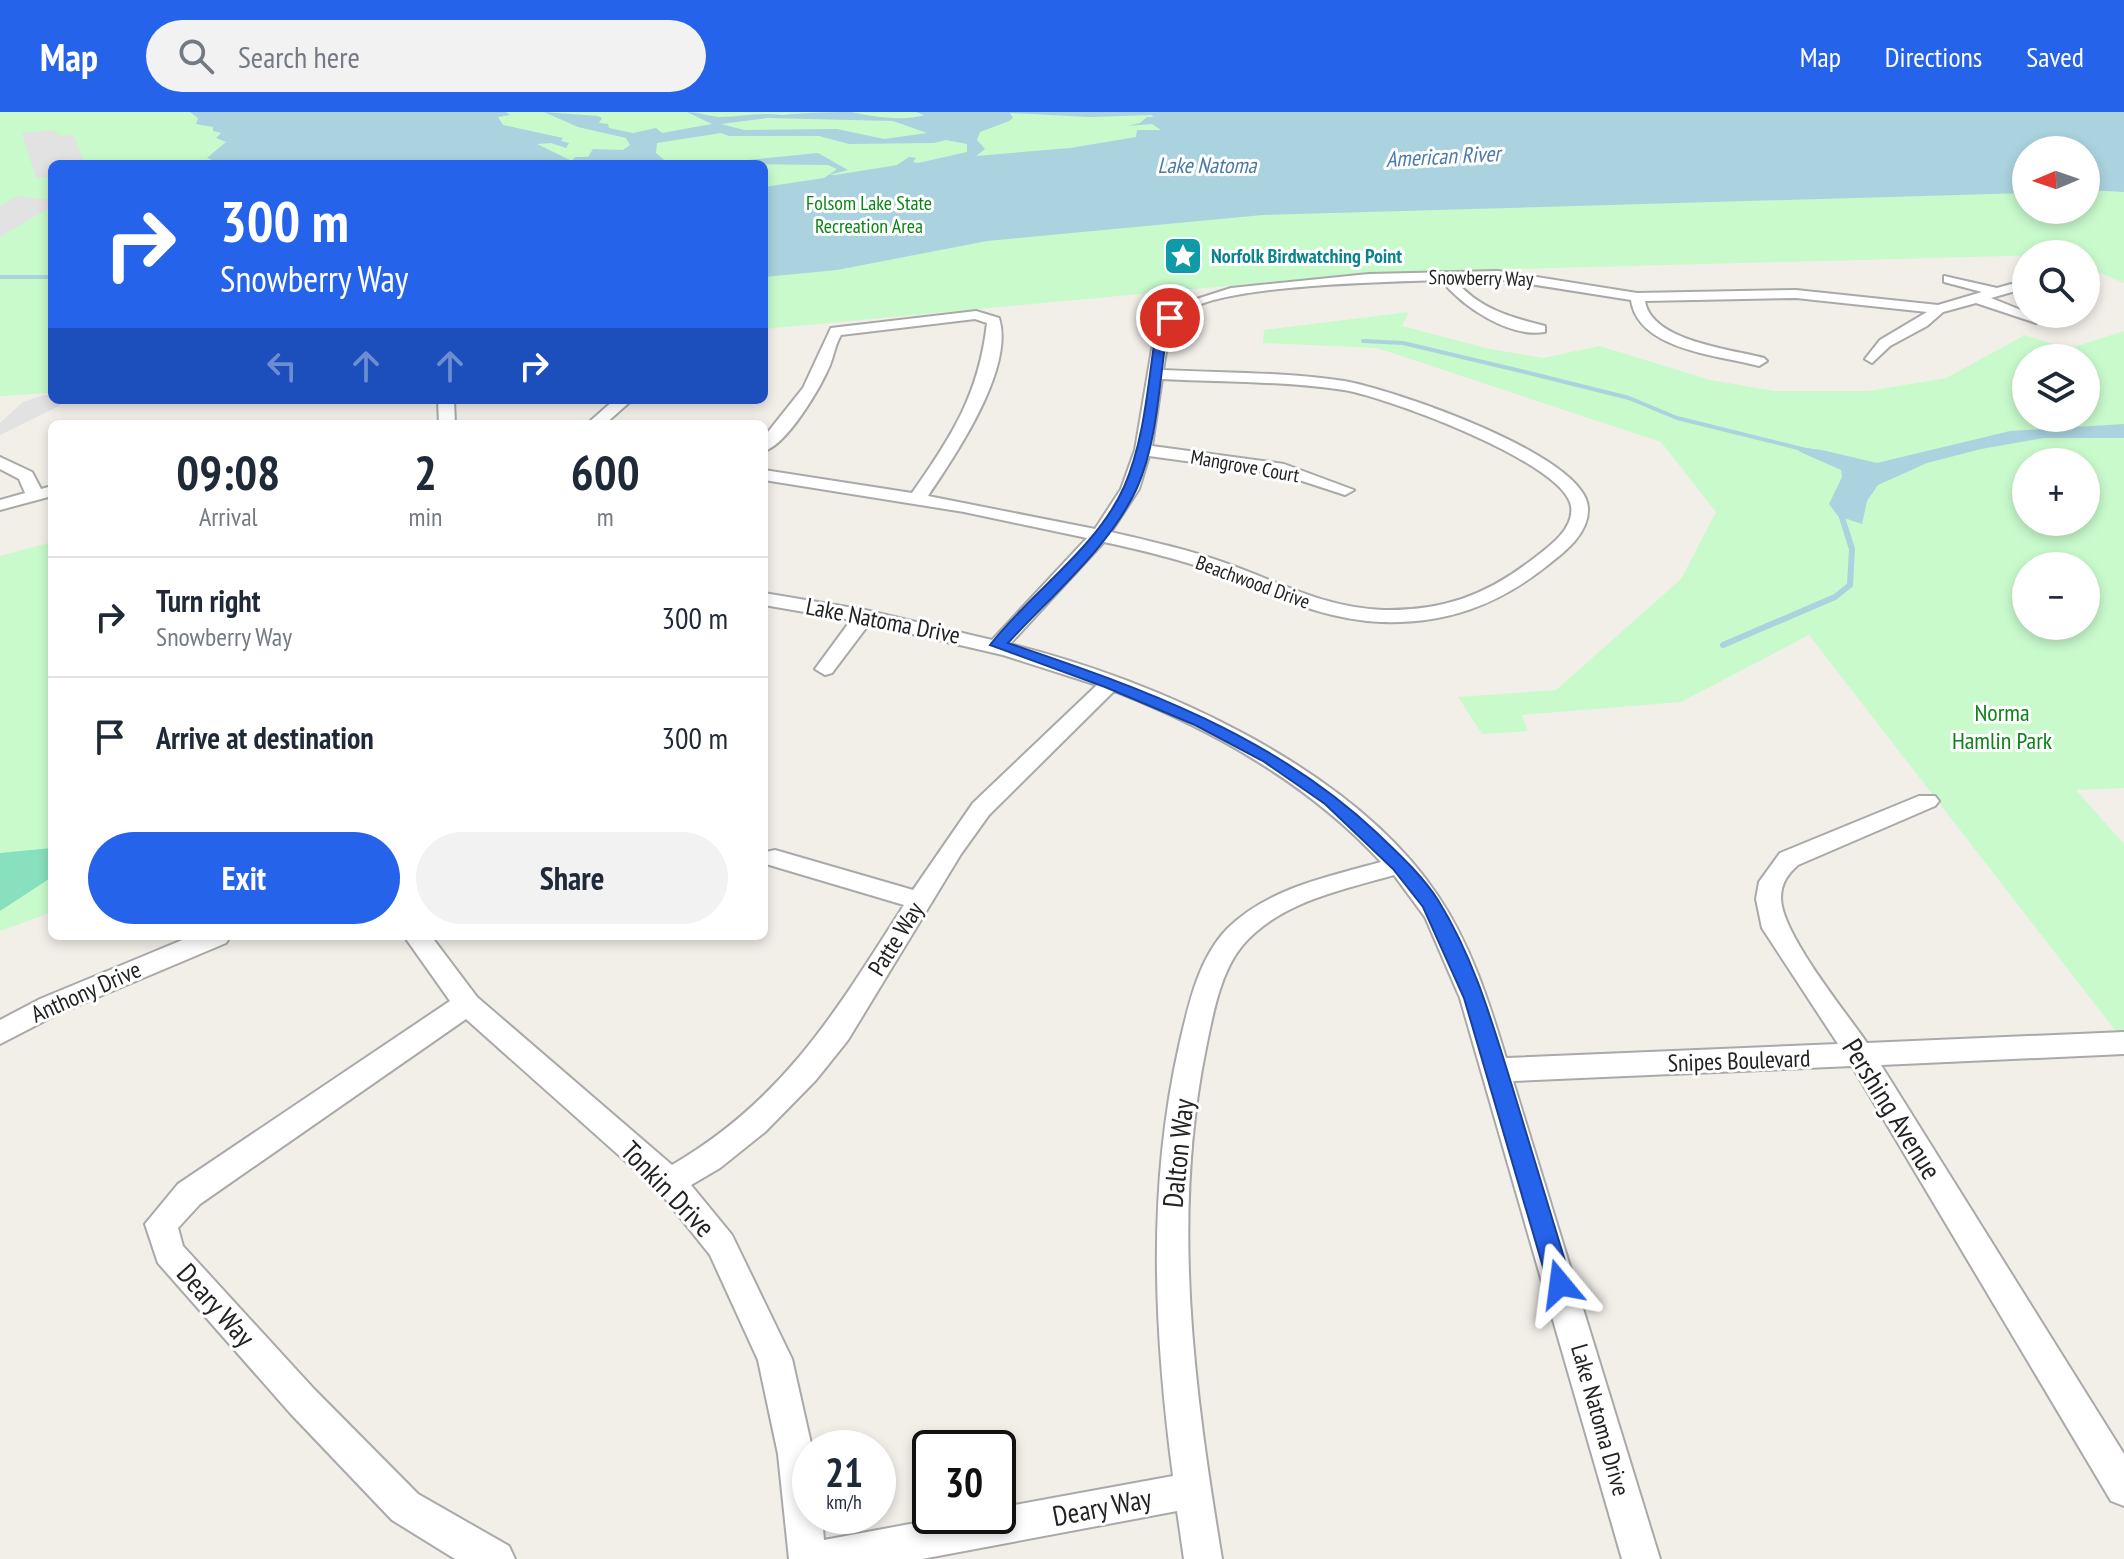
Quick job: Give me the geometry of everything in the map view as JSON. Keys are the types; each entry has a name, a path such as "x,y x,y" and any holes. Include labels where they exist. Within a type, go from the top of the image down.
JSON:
{"street":[{"path":"1445,276 1470,306 1507,322 1540,329"},
{"name":"Snowberry Way","path":"998,645 1099,536 1130,489 1143,450 1162,331 1180,309 1198,301 1231,292 1354,280 1523,276 1637,297 1764,292 1848,293 1938,309"},
{"path":"1949,279 1997,292"},
{"path":"1872,359 1880,346 1931,318 1938,309 2012,288"},
{"path":"1637,297 1640,316 1666,335 1692,345 1759,361"},
{"path":"1979,299 2012,311"},
{"path":"768,441 800,405 824,364 832,334 836,331 976,315 990,318 994,321 991,362 974,414 916,501"},
{"name":"Beachwood Drive","path":"768,476 1019,517 1196,560 1322,607 1394,616 1447,612 1486,600 1566,542 1577,528 1579,512 1575,496 1549,466 1516,447 1395,400 1359,389 1319,383 1157,374"},
{"path":"600,420 619,404"},
{"name":"Mangrove Court","path":"1143,450 1284,469 1345,490"},
{"path":"0,462 26,476 44,493"},
{"path":"0,505 44,493"},
{"name":"Lake Natoma Drive","path":"768,600 865,616 998,645 1111,683 1200,721 1269,757 1332,800 1399,865 1430,903 1454,948 1497,1070 1641,1559"},
{"path":"825,669 865,616"},
{"name":"Patte Way","path":"670,1182 709,1159 755,1123 806,1072 838,1032 952,848 981,809 1111,683"},
{"name":"Pershing Avenue","path":"1927,801 1789,859 1772,877 1768,888 1767,900 1775,928 1861,1056 2124,1488"},
{"path":"775,858 921,901"},
{"name":"Dalton Way","path":"1203,1559 1175,1363 1171,1210 1179,1116 1203,1004 1227,947 1261,915 1290,899 1399,865"},
{"name":"Anthony Drive","path":"0,1033 50,1006 207,940"},
{"name":"Tonkin Drive","path":"420,940 467,1004 670,1182 721,1245 775,1359 796,1454 808,1559"},
{"name":"Deary Way","path":"467,1004 189,1194 161,1224 169,1253 302,1401 405,1507 483,1555 496,1559"},
{"name":"Snipes Boulevard","path":"1497,1070 2124,1043"},
{"name":"Deary Way","path":"822,1559 1193,1490"}],"green space":[{"name":"Folsom Lake State Recreation Area","path":"0,112 2124,112 2124,283 2100,273 2100,240 2012,240 2012,256 1366,273 768,329 768,160 48,160 48,393 0,396"},
{"name":"Norma Hamlin Park","path":"1409,312 1402,326 1490,349 1543,358 1600,346 1710,380 1775,391 1868,391 1946,378 2025,335 2053,344 2012,344 2012,432 2100,432 2100,344 2084,344 2124,331 2124,788 2076,790 2124,844 2124,1034 2118,1034 1809,635 1681,702 1522,715 1528,731 1482,734 1458,697 1556,690 1681,579 1716,512 1661,442 1377,348 1263,343 1264,330"},
{"path":"48,543 48,913 0,931 0,556"},
{"path":"48,848 48,880 0,911 0,853"}],"shaded area":[{"path":"53,130 61,137 73,134 83,160 48,160 48,177 36,178 22,133"},
{"path":"18,196 48,200 48,208 0,237 0,206"},
{"path":"48,395 48,404 63,404 0,435 0,423 23,402"}],"water":[{"name":"Lake Natoma","path":"190,112 506,112 510,115 498,117 503,125 563,138 561,141 569,143 566,148 551,143 537,144 570,160 212,160 207,158 226,142 216,138 221,133 213,131 213,127 196,124 198,118"},
{"name":"Lake Natoma","path":"544,112 598,116 602,118 599,123 608,124 609,128 633,133 656,128 662,133 712,124 687,112 720,117 851,112 896,118 924,115 916,112 2124,112 2124,192 2100,191 2100,136 2012,136 2012,193 1263,215 987,241 837,270 768,277 768,186 824,178 837,169 828,165 768,164 768,160 748,160 818,153 848,170 829,175 835,175 897,165 909,157 916,158 913,162 918,163 967,152 967,144 946,140 934,143 849,144 819,136 729,136 721,133 657,143 656,153 664,160 573,160 575,157 588,157 593,149 623,150 630,145 626,138 578,127","holes":["1010,113 1090,117 1154,117 1127,126 1152,124 1161,130 1137,130 1136,137 1070,148 976,156 985,149 977,140 980,132 1009,121 1013,118","767,118 893,121 927,133 884,139 837,129 744,130 721,124"]},
{"path":"2124,424 2124,438 2044,438 1981,449 1927,463 1878,485 1867,501 1862,524 1838,516 1829,504 1842,477 1841,470 1798,451 1806,448 1822,450 1877,463 2010,431 2100,432 2100,425"}],"waterway":[{"path":"0,277 48,277"},
{"path":"1363,341 1403,343 1525,372 1629,398 1677,418 1810,451"},
{"path":"1723,645 1835,597 1850,585 1852,549 1840,511"}],"place":[{"name":"Norfolk Birdwatching Point","path":"1183,256"}],"route":[{"path":"1170,318 1162,331 1143,450 1130,489 1099,536 998,645 1111,683 1200,721 1269,757 1332,800 1399,865 1430,903 1454,948 1474,998 1560,1284"}],"water label":[{"name":"American River","path":"1443,156"}]}
